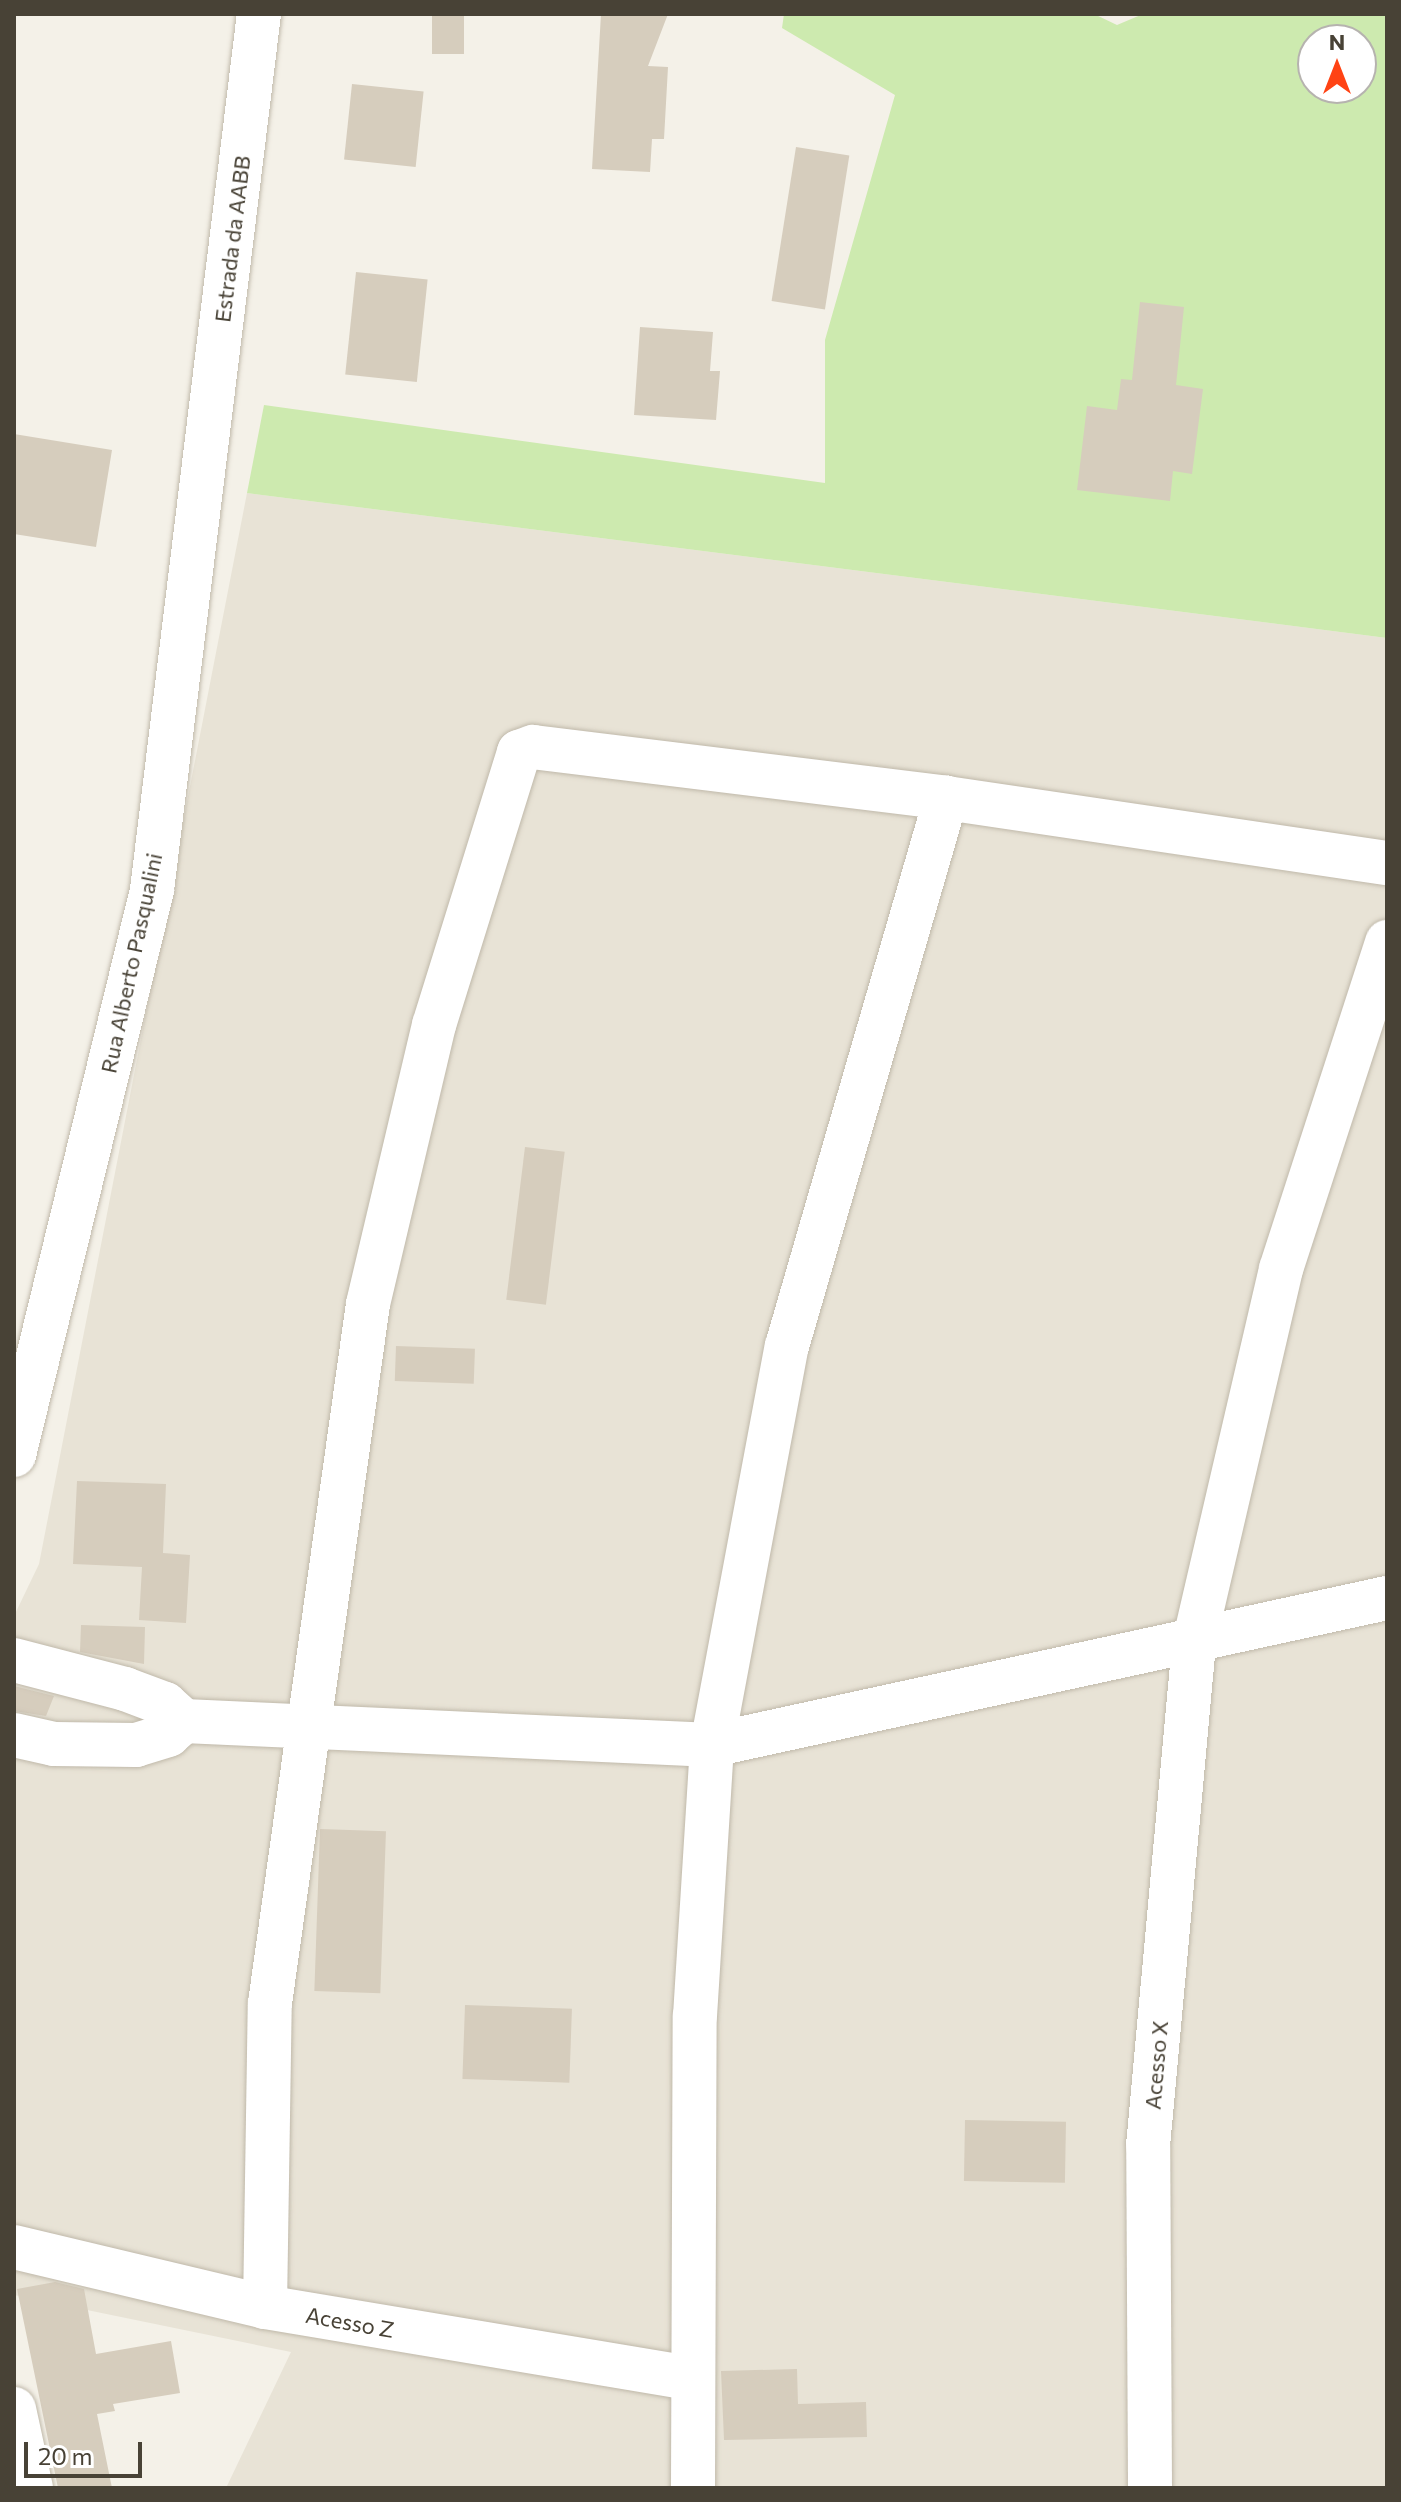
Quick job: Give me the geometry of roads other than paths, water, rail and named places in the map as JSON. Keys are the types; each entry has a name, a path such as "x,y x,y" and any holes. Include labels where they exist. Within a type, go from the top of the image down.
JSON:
{"street":[{"name":"Estrada da AABB","path":"206,464 259,14"},
{"name":"Rua Alberto Pasqualini","path":"14,1455 152,890 206,464"},
{"path":"265,2307 270,2003 305,1725 368,1304 434,1025 519,752 533,747 946,798 1387,863"},
{"path":"693,2488 690,2378 695,2016 712,1745 787,1346 946,798"},
{"name":"Acesso X","path":"1150,2488 1148,2146 1194,1643 1281,1269 1387,942"},
{"path":"14,1660 125,1689 165,1704 184,1721 712,1745 1194,1643 1387,1598"},
{"path":"14,1735 54,1744 136,1745 168,1735 184,1721"},
{"name":"Acesso Z","path":"14,2247 265,2307 690,2378"},
{"path":"14,2409 31,2488"}]}
